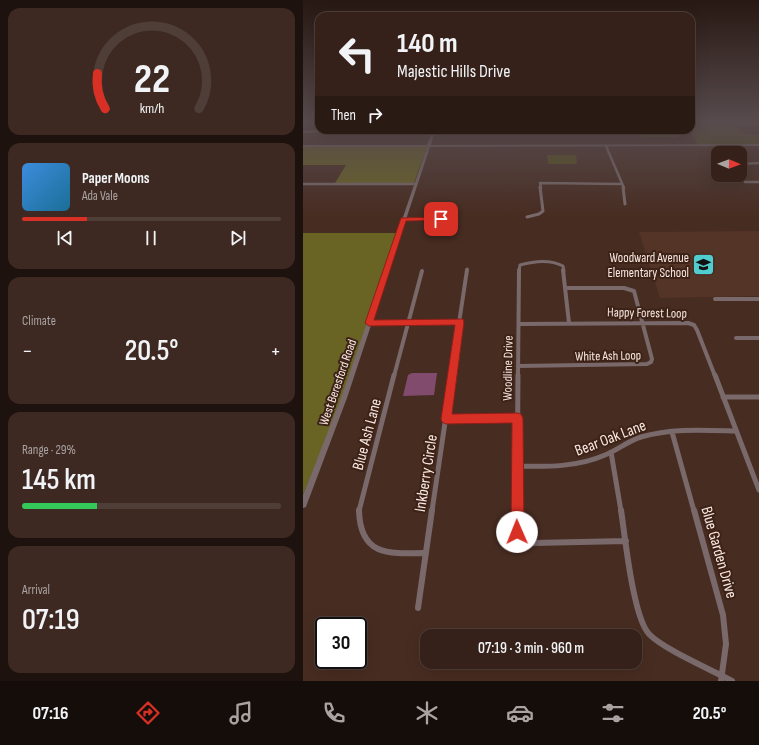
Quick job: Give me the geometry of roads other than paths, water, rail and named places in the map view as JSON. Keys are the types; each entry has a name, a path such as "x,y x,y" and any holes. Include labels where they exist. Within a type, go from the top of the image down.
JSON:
{"street":[{"name":"West Beresford Road","path":"303,504 344,398 426,154"},
{"path":"610,154 627,197 625,204"},
{"path":"747,164 759,164"},
{"path":"747,182 759,182"},
{"path":"527,217 539,214 543,211 540,183 621,184"},
{"path":"303,184 416,184"},
{"path":"403,219 448,220"},
{"name":"Woodline Drive","path":"569,323 563,266 560,264 526,263 520,265 517,418 517,532 520,537 526,541 626,541"},
{"name":"Inkberry Circle","path":"417,608 467,269"},
{"name":"Blue Ash Lane","path":"423,271 359,506 358,521 360,531 365,539 379,550 387,553 426,553"},
{"name":"White Ash Loop","path":"518,366 647,364 652,359 634,291 630,288 566,288"},
{"path":"715,299 759,299"},
{"path":"369,323 460,322"},
{"name":"Happy Forest Loop","path":"519,324 680,322 694,325 759,490"},
{"path":"736,338 759,338"},
{"path":"723,397 759,397"},
{"path":"446,419 517,418"},
{"name":"Bear Oak Lane","path":"518,466 562,466 579,464 611,452 632,439 659,433 735,431"},
{"name":"Blue Garden Drive","path":"672,432 723,615 726,644 721,678"},
{"path":"611,452 637,602 641,618 649,634 721,678 732,681"}],"place":[{"name":"Woodward Avenue Elementary School","path":"704,264"}]}
